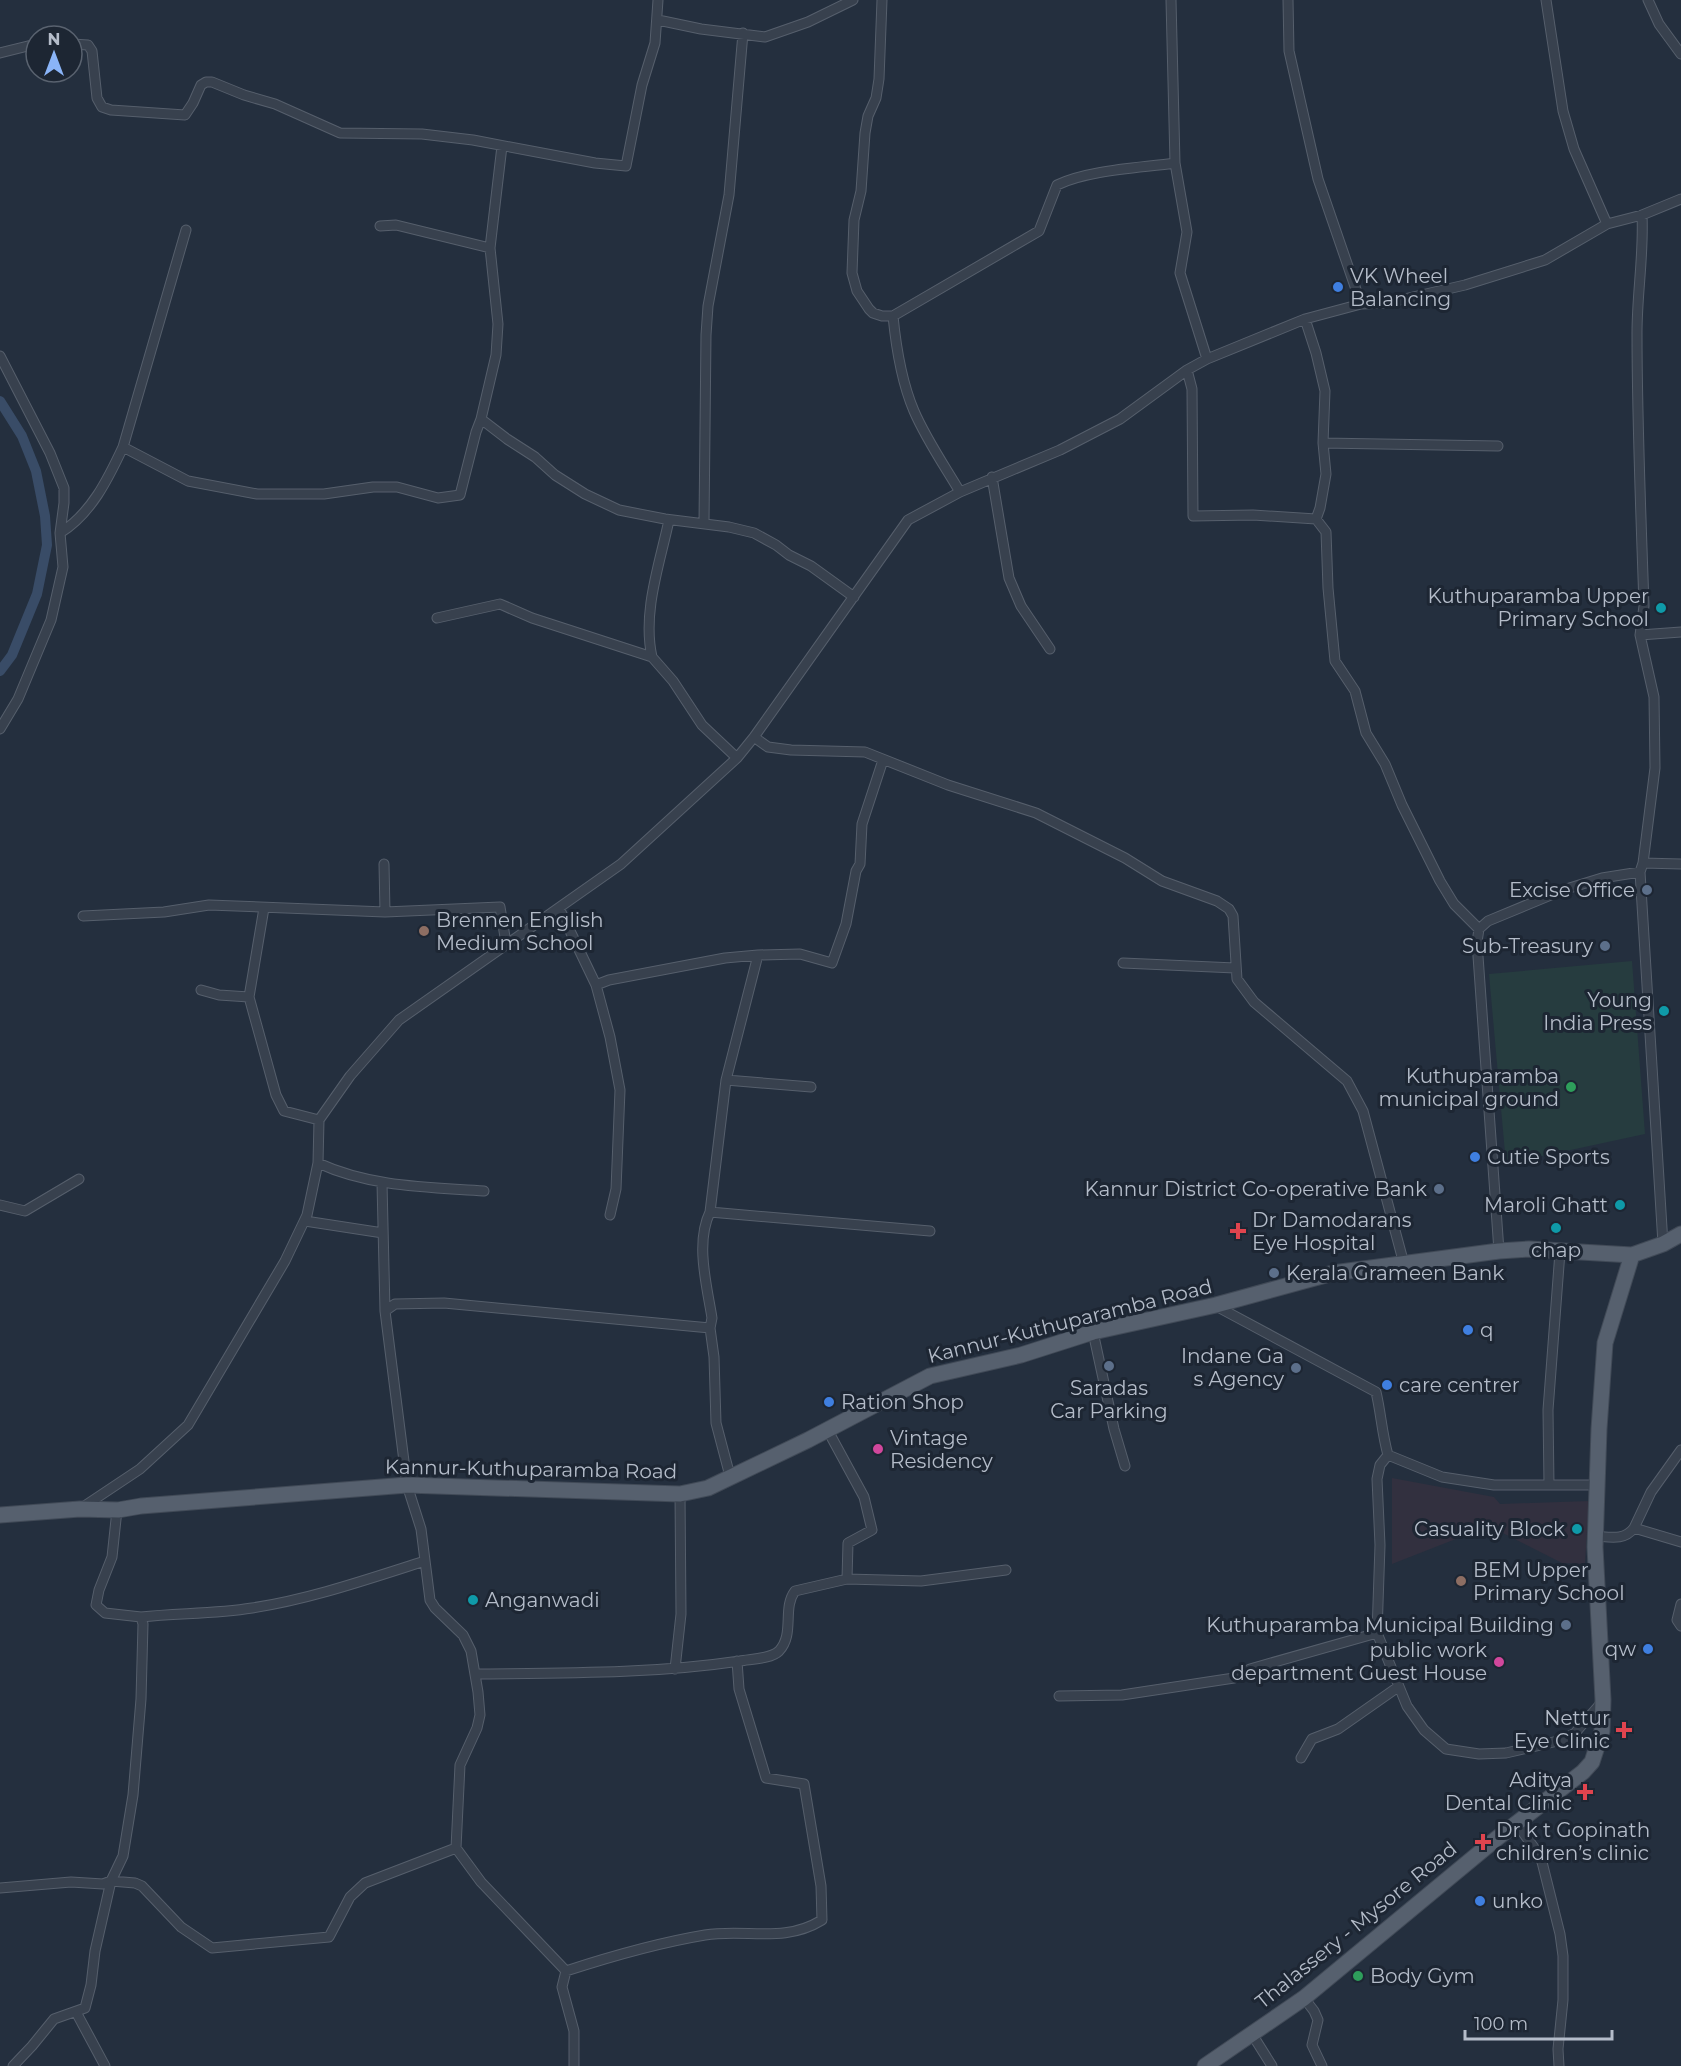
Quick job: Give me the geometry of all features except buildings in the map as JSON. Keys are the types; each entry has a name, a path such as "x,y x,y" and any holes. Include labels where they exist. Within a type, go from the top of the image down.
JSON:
{"main road":[{"path":"1632,1255 1664,1244 1681,1234"},
{"name":"Kannur-Kuthuparamba Road","path":"0,1515 80,1509 117,1510 141,1506 408,1485 680,1494 708,1488 808,1440 930,1376 1021,1356 1093,1332 1216,1305 1333,1273 1529,1249 1632,1255"},
{"name":"Thalassery - Mysore Road","path":"1205,2066 1304,1998 1516,1823 1588,1767 1600,1742 1603,1700 1595,1536 1605,1343 1632,1255"}],"street":[{"path":"84,45 88,45 92,51 97,98 102,107 111,110 184,115 201,86 206,82 212,82 275,104 340,133 422,134 473,140 595,163 626,166 642,85 655,43 658,0"},
{"path":"658,20 701,29 765,37 808,22 853,0"},
{"path":"882,0 879,79 876,98 868,116 865,133 861,191 854,220 852,273 857,291 873,313 893,316 1039,231 1057,185 1067,180 1175,163"},
{"path":"1171,0 1175,163 1187,232 1180,273 1207,359"},
{"path":"1288,0 1289,51 1318,179 1361,304"},
{"path":"1546,0 1563,111 1574,148 1607,224"},
{"path":"1648,0 1659,24 1681,54"},
{"path":"704,523 708,306 729,195 743,33"},
{"path":"0,53 24,47"},
{"path":"123,447 188,481 257,494 324,494 373,487 397,487 438,498 460,495 496,355 497,334 490,248 502,146"},
{"path":"80,1509 140,1469 188,1425 285,1261 305,1221 318,1163 319,1120 350,1076 399,1020 621,864 737,758 908,520 960,492 1060,450 1120,419 1187,370 1207,359 1305,320 1361,304 1387,303 1465,285 1545,260 1607,224 1642,215 1681,199"},
{"path":"1642,215 1643,233 1637,303 1637,398 1644,606 1640,635 1654,697 1655,768 1642,867 1664,1244"},
{"path":"380,226 396,225 490,248"},
{"path":"60,533 74,523 94,499 109,477 123,447 186,230"},
{"path":"893,316 896,345 913,409 925,435 960,492"},
{"path":"1305,320 1325,391 1323,443 1326,474 1316,519"},
{"path":"0,356 50,453 64,488 60,533 63,567 51,620 18,699 0,729"},
{"path":"1187,370 1192,390 1193,516 1253,515 1316,519 1326,532 1328,588 1335,661 1355,691 1366,733 1385,764 1402,805 1440,881 1454,904 1479,929"},
{"path":"481,419 535,457 555,476 585,494 619,510 754,533 811,566 854,597"},
{"path":"1323,443 1498,446"},
{"path":"992,477 1009,578 1021,606 1050,649"},
{"path":"652,657 649,630 652,603 669,520"},
{"path":"437,618 500,604 532,618 652,657 673,681 702,724 737,758"},
{"path":"1640,635 1681,632"},
{"path":"754,737 768,747 791,750 865,752 948,785 1036,813 1125,858 1162,880 1217,900 1229,909 1233,916 1237,979 1254,1002 1347,1081 1363,1111 1404,1264"},
{"path":"596,985 609,980 724,958 800,954 832,963 846,924 856,871 860,864 862,824 883,760"},
{"path":"384,864 385,912"},
{"path":"1499,1251 1477,942 1479,929 1488,921 1563,890 1642,867 1681,864"},
{"path":"83,916 164,912 208,905 385,912 500,907 506,943"},
{"path":"264,908 249,997 276,1095 284,1111 319,1120"},
{"path":"559,909 596,985 610,1037 620,1090 616,1189 610,1215"},
{"path":"730,1476 716,1423 714,1357 710,1328 712,1318 702,1256 710,1212 726,1080 758,955"},
{"path":"1123,963 1235,968"},
{"path":"201,990 219,995 249,997"},
{"path":"726,1080 810,1087"},
{"path":"318,1163 340,1173 382,1183 484,1191"},
{"path":"0,1205 25,1211 79,1179"},
{"path":"382,1183 385,1311 408,1485 421,1529 430,1600 435,1608 463,1635 471,1651 476,1674 480,1715 472,1741 460,1765 456,1848 489,1891 566,1971"},
{"path":"710,1212 930,1231"},
{"path":"305,1221 383,1233"},
{"path":"1549,1485 1549,1400 1560,1252"},
{"path":"385,1311 394,1304 444,1302 710,1328"},
{"path":"1216,1305 1376,1392 1381,1411 1383,1436 1389,1455 1442,1477 1494,1485 1597,1485"},
{"path":"1093,1332 1113,1429 1125,1466"},
{"path":"827,1429 864,1497 872,1530 848,1542 848,1579"},
{"path":"1595,1536 1621,1538 1628,1535 1634,1528 1651,1492 1681,1450"},
{"path":"1389,1455 1380,1466 1377,1479 1380,1545 1377,1633 1407,1706 1424,1731 1446,1749 1479,1754 1506,1753 1562,1740 1575,1733 1603,1700"},
{"path":"675,1669 681,1614 680,1494"},
{"path":"117,1510 112,1557 99,1590 96,1605 105,1613 141,1617 202,1614 252,1608 318,1595 425,1561"},
{"path":"1634,1528 1681,1542"},
{"path":"476,1674 651,1671 763,1657 778,1652 787,1638 791,1597 795,1591 848,1579 921,1581 1006,1570"},
{"path":"1681,1604 1677,1620 1681,1626"},
{"path":"13,2066 54,2019 85,2008 88,2000 95,1951 111,1881 123,1856 133,1795 141,1700 143,1624 141,1617"},
{"path":"1059,1696 1122,1695 1234,1678 1250,1669 1377,1633"},
{"path":"566,1971 623,1952 707,1934 782,1934 808,1928 822,1920 821,1887 804,1784 766,1778 739,1689 737,1661"},
{"path":"1301,1758 1311,1739 1338,1729 1398,1687"},
{"path":"1516,1823 1542,1862 1562,1945 1563,2000 1558,2049 1559,2066"},
{"path":"0,1888 71,1882 135,1883 142,1886 181,1927 212,1948 231,1947 329,1937 351,1897 365,1883 456,1848"},
{"path":"566,1971 562,1987 574,2031 574,2066"},
{"path":"1304,1998 1318,2020 1312,2045 1322,2066"},
{"path":"75,2012 105,2066"},
{"path":"1252,2034 1272,2066"}],"shaded area":[{"path":"1392,1478 1494,1497 1500,1504 1589,1501 1585,1564 1562,1563 1489,1526 1392,1564"}],"green space":[{"name":"Kuthuparamba municipal ground","path":"1632,961 1645,1134 1506,1164 1489,974"}],"waterway":[{"path":"0,401 22,436 36,471 45,516 47,545 37,594 12,655 0,671"}],"place":[{"name":"VK Wheel Balancing","path":"1338,287"},
{"name":"Kuthuparamba Upper Primary School","path":"1661,608"},
{"name":"Excise Office","path":"1647,890"},
{"name":"Brennen English Medium School","path":"424,931"},
{"name":"Sub-Treasury","path":"1605,946"},
{"name":"Young India Press","path":"1664,1011"},
{"name":"Kuthuparamba municipal ground","path":"1571,1087"},
{"name":"Cutie Sports","path":"1475,1157"},
{"name":"Kannur District Co-operative Bank","path":"1439,1189"},
{"name":"Maroli Ghatt","path":"1620,1205"},
{"name":"chap","path":"1556,1228"},
{"name":"Dr Damodarans Eye Hospital","path":"1238,1231"},
{"name":"Kerala Grameen Bank","path":"1274,1273"},
{"name":"q","path":"1468,1330"},
{"name":"Saradas Car Parking","path":"1109,1366"},
{"name":"Indane Ga s Agency","path":"1296,1368"},
{"name":"care centrer","path":"1387,1385"},
{"name":"Ration Shop","path":"829,1402"},
{"name":"Vintage Residency","path":"878,1449"},
{"name":"Casuality Block","path":"1577,1529"},
{"name":"BEM Upper Primary School","path":"1461,1581"},
{"name":"Anganwadi","path":"473,1600"},
{"name":"Kuthuparamba Municipal Building","path":"1566,1625"},
{"name":"qw","path":"1648,1649"},
{"name":"public work department Guest House","path":"1499,1662"},
{"name":"Nettur Eye Clinic","path":"1624,1730"},
{"name":"Aditya Dental Clinic","path":"1585,1792"},
{"name":"Dr k t Gopinath children’s clinic","path":"1483,1842"},
{"name":"unko","path":"1480,1901"},
{"name":"Body Gym","path":"1358,1976"}]}
